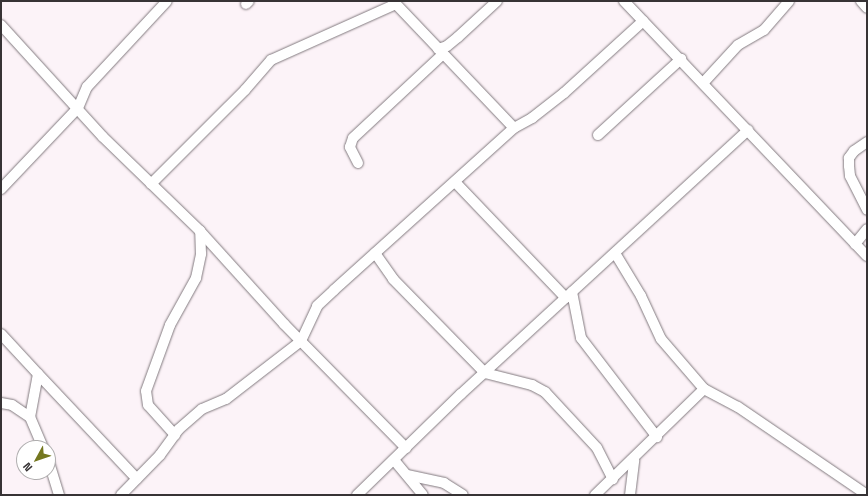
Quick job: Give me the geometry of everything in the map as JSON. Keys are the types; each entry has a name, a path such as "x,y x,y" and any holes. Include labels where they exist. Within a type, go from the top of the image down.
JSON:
{"street":[{"path":"1,189 78,108 87,87 167,1"},
{"path":"358,163 350,147 353,138 441,51 498,1"},
{"path":"704,82 738,45 764,30 789,1"},
{"path":"861,1 867,8"},
{"path":"151,184 245,90 271,60 395,3 514,128"},
{"path":"630,3 643,20 704,82 867,256"},
{"path":"121,495 160,455 174,435 202,409 226,399 301,340 318,306 514,128 532,118 564,93 643,20"},
{"path":"1,25 78,108 151,184 200,231 301,340 406,448"},
{"path":"598,135 680,58"},
{"path":"357,495 485,372 748,130"},
{"path":"867,142 854,151 849,158 849,166 850,176 867,210"},
{"path":"456,182 569,295 580,338 657,437"},
{"path":"856,244 867,229"},
{"path":"174,435 148,405 146,391 170,325 196,278 201,254 200,231"},
{"path":"375,253 393,279 485,372 540,388 597,448 613,479"},
{"path":"615,253 641,296 661,339 704,389 738,407 867,495"},
{"path":"1,334 137,479"},
{"path":"38,374 30,417 40,440"},
{"path":"595,495 634,460 704,389"},
{"path":"1,403 12,405 30,417"},
{"path":"394,460 423,495"},
{"path":"630,495 634,460"},
{"path":"407,475 444,482 463,495"},
{"path":"54,480 58,495"}]}
